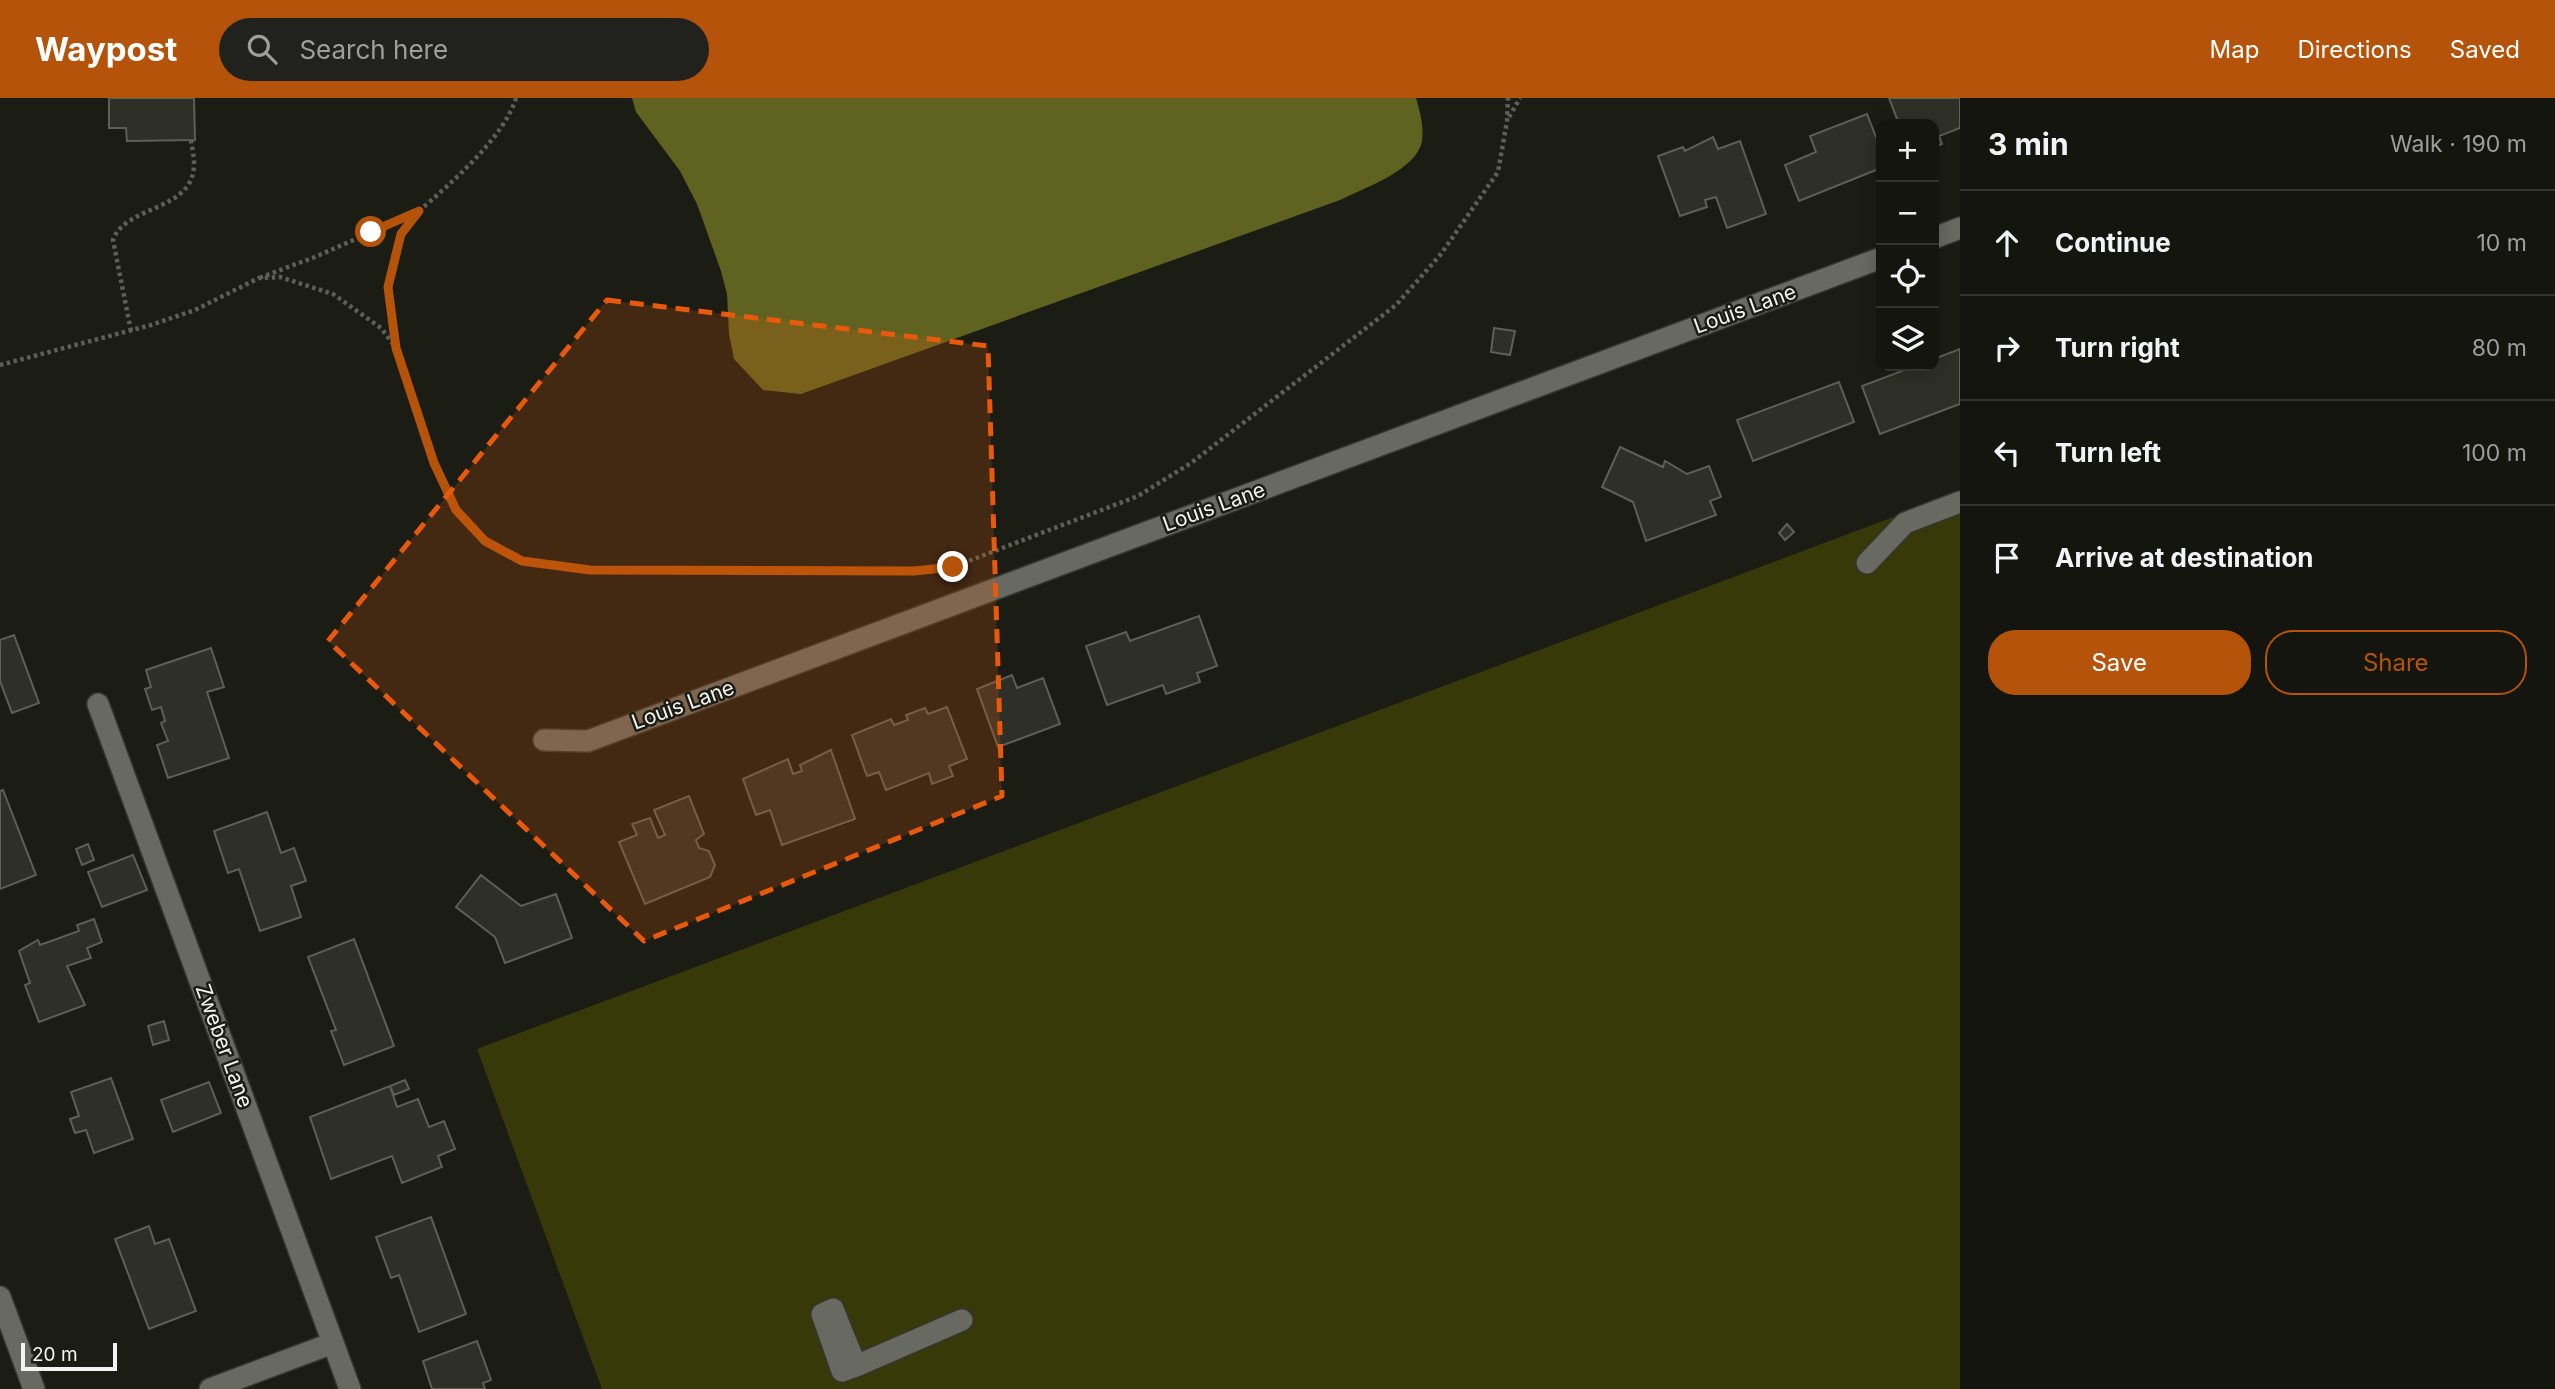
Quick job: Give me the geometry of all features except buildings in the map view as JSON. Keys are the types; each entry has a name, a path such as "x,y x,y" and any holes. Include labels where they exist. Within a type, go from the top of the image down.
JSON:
{"street":[{"path":"1939,236 1960,228"},
{"name":"Louis Lane","path":"544,740 588,741 1876,260"},
{"path":"1867,563 1905,523 1960,502"},
{"name":"Zweber Lane","path":"98,704 350,1389"},
{"path":"0,1297 34,1389"},
{"path":"856,1366 962,1320"},
{"path":"210,1389 333,1343"}],"path":[{"path":"516,98 491,140 456,178 419,211 401,234 388,287 396,348 434,463 456,510 485,541 522,561 590,570 914,571 953,567 1138,496 1191,463 1396,305 1441,254 1498,172 1508,98"},
{"path":"1507,121 1520,98"},
{"path":"131,331 113,240 116,231 126,223 177,197 189,183 195,165 191,140"},
{"path":"0,365 131,331 195,310 259,278 315,257 419,211"},
{"path":"259,278 280,277 333,294 381,328 396,348"}],"highlighted area":[{"path":"607,300 988,346 1002,796 644,941 328,641"}],"shaded area":[{"path":"632,98 1416,98 1422,141 1418,151 1400,169 1340,200 801,394 763,390 734,359 729,334 727,294 697,204 680,171 636,112"},
{"path":"1960,492 1960,1389 602,1389 477,1049"}],"route":[{"path":"371,232 419,211 401,234 388,287 396,348 434,463 456,510 485,541 522,561 590,570 914,571 953,567"}]}
